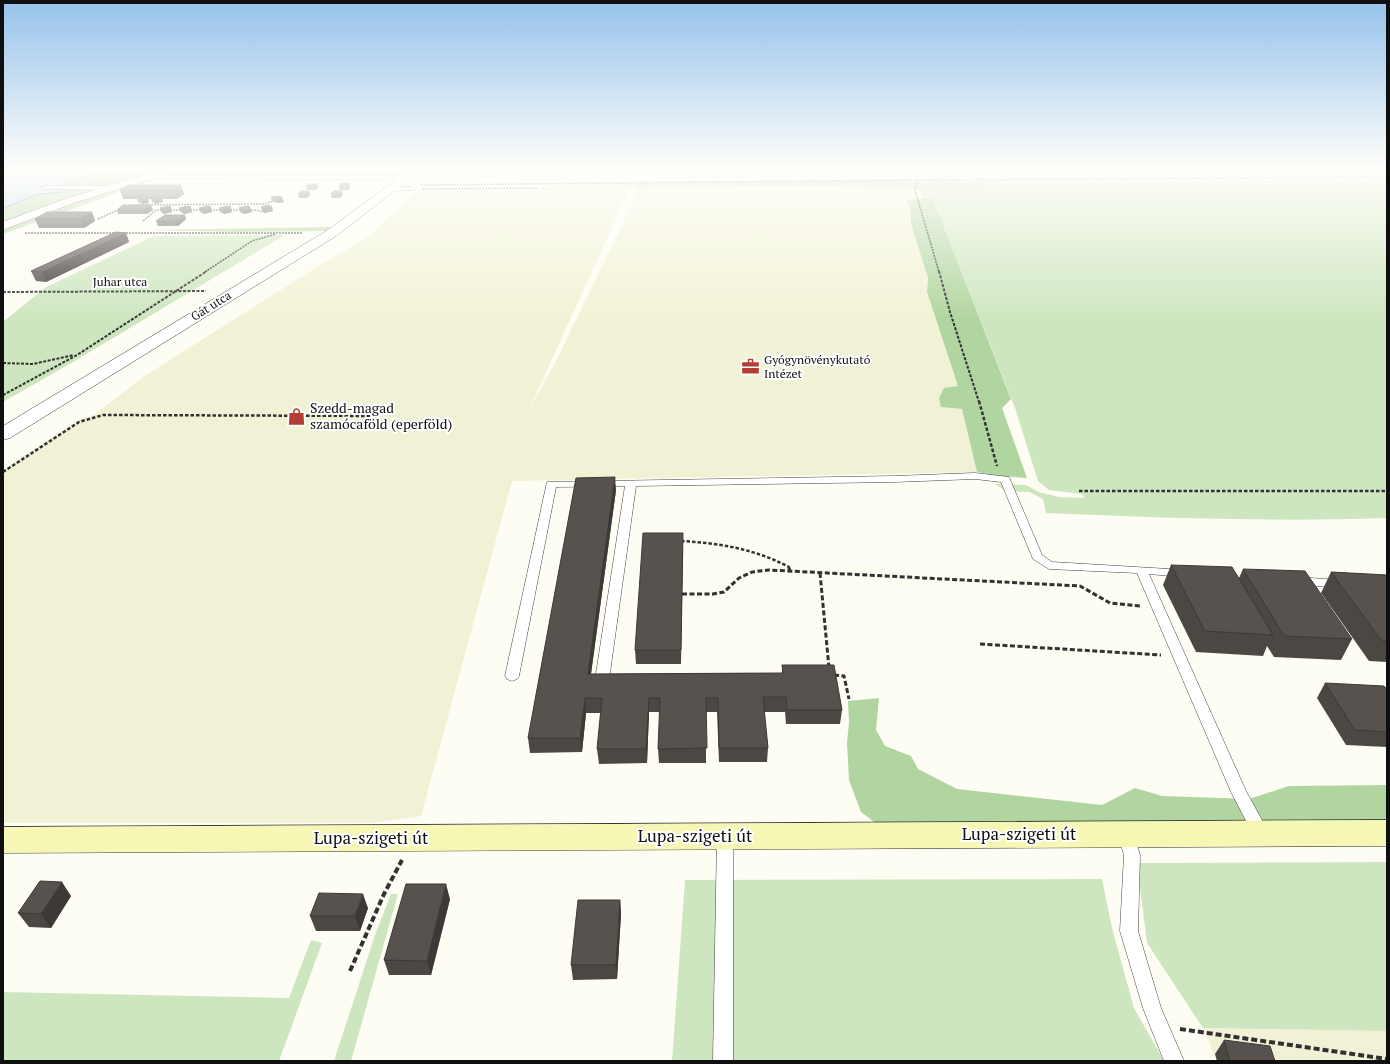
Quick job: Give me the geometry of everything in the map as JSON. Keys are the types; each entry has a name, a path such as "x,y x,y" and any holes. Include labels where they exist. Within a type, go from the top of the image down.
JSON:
{"street":[{"path":"3,226 16,221"},
{"name":"Gát utca","path":"3,434 332,233 350,221"},
{"name":"Lupa-szigeti út","path":"3,840 1387,833"}],"lane":[{"path":"512,676 551,484 886,479 975,476 1005,479 1037,557 1049,565 1197,574"},
{"path":"602,680 631,483"},
{"path":"1141,570 1239,792 1261,833"},
{"path":"1284,580 1355,585"},
{"path":"1125,834 1132,855 1129,931 1152,1008 1174,1061"},
{"path":"723,1061 725,836"}],"path":[{"path":"925,221 950,312 986,423 998,469 1005,479"},
{"path":"3,395 77,355 252,241 280,232"},
{"path":"19,233 332,233"},
{"name":"Juhar utca","path":"3,292 236,291"},
{"path":"3,363 33,364 77,355"},
{"path":"3,472 73,425 99,415 378,416"},
{"path":"1079,491 1387,491"},
{"path":"676,540 709,543 763,555 782,562 789,567 790,572"},
{"path":"682,594 713,594 724,592 739,578 752,572 769,570 1080,586 1110,603 1157,607"},
{"path":"820,573 830,675 844,676 848,699"},
{"path":"980,644 1179,656"},
{"path":"350,971 384,894 405,854 412,837"},
{"path":"1160,1025 1195,1032 1387,1059"}],"green space":[{"path":"3,221 40,221 3,234"},
{"path":"385,221 615,221 529,410 556,361 624,221 911,221 928,278 927,292 958,386 942,407 962,409 977,472 512,481 421,816 372,823 3,823 3,470 78,421 95,414 143,377 328,260 368,237"},
{"path":"911,221 941,221 1011,399 1002,408 1027,478 999,476 977,472 962,409 941,407 939,398 944,388 958,386 927,292 928,278"},
{"path":"941,221 1387,221 1387,518 1302,520 1217,519 1046,513 1043,499 1029,492 1006,491 995,484 1026,485 1039,492 1059,497 1084,498 1082,494 1049,490 1038,481 1015,408"},
{"path":"334,227 329,231 234,232 148,230"},
{"path":"285,235 73,362 3,402 3,322 46,287 154,236"},
{"path":"879,698 876,730 885,746 911,756 918,769 957,789 1102,805 1135,788 1162,796 1249,799 1289,786 1387,785 1387,822 877,824 861,812 849,780 847,742 849,723 848,701"},
{"path":"1387,862 1387,1031 1203,1028 1147,943 1137,863"},
{"path":"1102,879 1112,928 1134,1008 1164,1061 672,1061 685,880"},
{"path":"391,894 398,894 351,1061 334,1061 375,935"},
{"path":"311,940 322,943 279,1061 3,1061 3,992 289,998"},
{"path":"1203,1028 1387,1031 1387,1061 1217,1061"}],"building":[{"path":"116,232 126,233 42,272 31,271"},
{"path":"615,477 588,674 783,673 782,665 834,665 842,710 787,710 786,697 763,697 768,748 719,748 718,698 706,698 707,748 658,749 660,698 649,698 646,749 597,749 602,698 585,698 580,738 528,738 576,478"},
{"path":"643,533 683,533 681,650 635,650"},
{"path":"1171,565 1232,567 1273,635 1205,631"},
{"path":"1243,569 1305,571 1352,639 1284,636"},
{"path":"1331,572 1387,575 1387,641 1381,640"},
{"path":"1325,683 1384,686 1387,690 1387,732 1355,730"},
{"path":"40,881 62,882 41,914 18,913"},
{"path":"406,884 446,884 427,961 384,960"},
{"path":"319,893 363,894 355,916 310,916"},
{"path":"578,900 620,900 616,965 571,965"},
{"path":"1224,1040 1270,1046 1275,1061 1230,1061"}],"place":[{"name":"Gyógynövénykutató Intézet","path":"751,367"},
{"name":"Szedd-magad szamócaföld (eperföld)","path":"297,416"}]}
